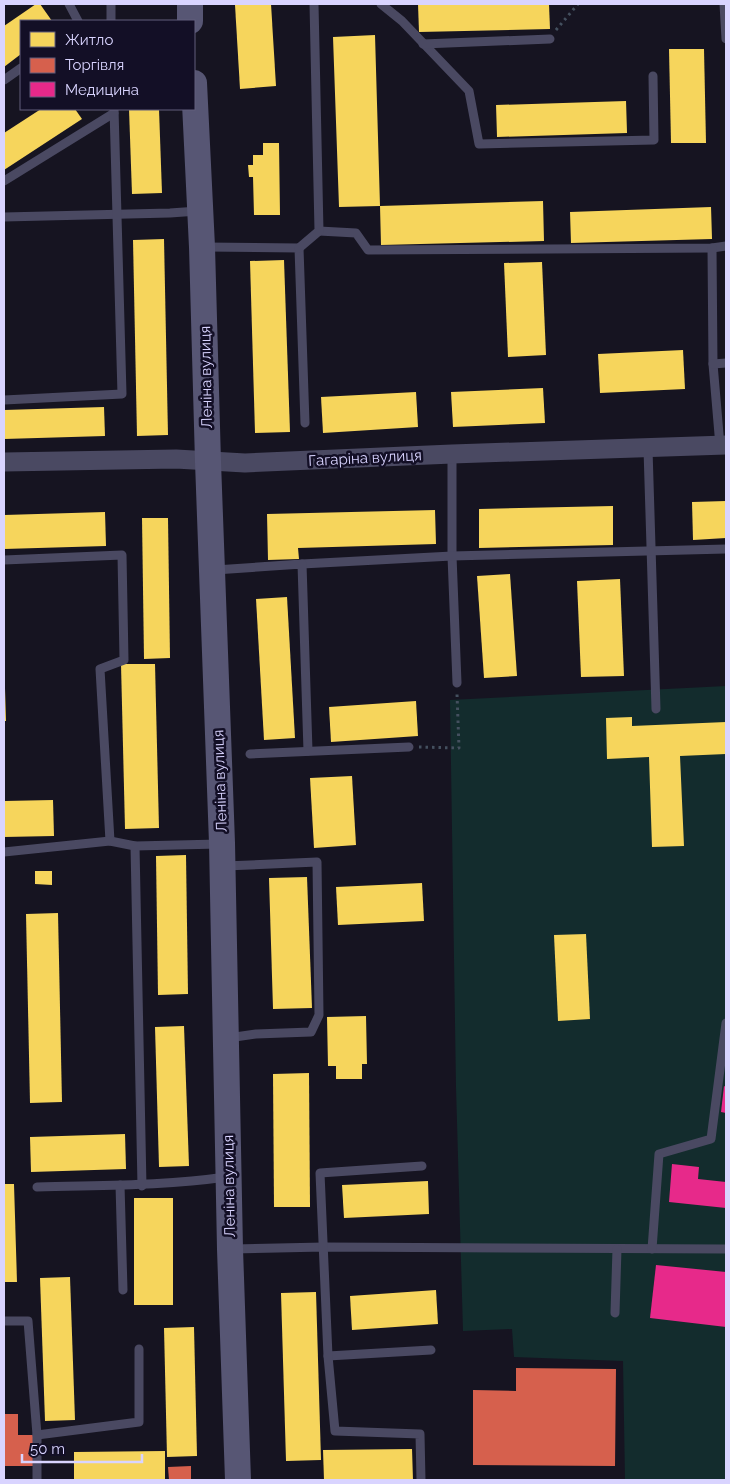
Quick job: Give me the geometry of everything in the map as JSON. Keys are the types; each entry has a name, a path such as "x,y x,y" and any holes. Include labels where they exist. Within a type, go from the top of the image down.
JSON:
{"street":[{"path":"190,4 190,20"},
{"name":"Леніна вулиця","path":"195,104 202,247 222,855 228,1177 238,1480"},
{"name":"Гагаріна вулиця","path":"4,462 176,459 245,463 452,454 723,446"}],"lane":[{"path":"70,4 78,20"},
{"path":"110,4 111,20"},
{"path":"314,4 319,231"},
{"path":"381,4 402,21 469,91 479,144 654,140 653,76"},
{"path":"724,4 726,39"},
{"path":"423,44 550,39"},
{"path":"4,80 20,69"},
{"path":"4,181 114,111"},
{"path":"4,400 122,394 114,111"},
{"path":"4,217 117,215 200,210"},
{"path":"202,247 299,248 319,231 356,233 368,250 712,248 726,246"},
{"path":"299,248 305,423"},
{"path":"712,248 713,364 723,446"},
{"path":"713,364 726,363"},
{"path":"648,449 656,709"},
{"path":"452,454 452,556 457,683"},
{"path":"212,570 452,556 726,549"},
{"path":"4,560 122,555 124,660 100,669 110,841"},
{"path":"302,564 308,751"},
{"path":"250,754 409,747"},
{"path":"4,852 110,841 135,846 222,855 317,862 319,1015 310,1032 256,1034 226,1038"},
{"path":"135,846 142,1186"},
{"path":"652,1249 659,1154 711,1139 726,1022"},
{"path":"421,1480 420,1434 335,1431 328,1356 320,1173 422,1166"},
{"path":"37,1187 142,1186 228,1177"},
{"path":"120,1185 123,1290"},
{"path":"230,1249 324,1246 726,1249"},
{"path":"615,1313 617,1249"},
{"path":"4,1321 28,1321 37,1434 37,1480"},
{"path":"37,1434 139,1422 138,1349"},
{"path":"328,1356 431,1350"}],"path":[{"path":"550,39 578,4"},
{"path":"409,747 459,748 457,683"}],"green space":[{"path":"726,686 726,1480 625,1480 623,1361 514,1357 512,1329 463,1331 456,1087 450,700"}],"building: Житло":[{"path":"36,4 40,4 51,20 20,20 20,55 4,67 4,26"},
{"path":"271,4 276,86 240,89 235,5"},
{"path":"418,4 549,4 550,29 419,32"},
{"path":"375,35 380,206 339,207 333,37"},
{"path":"669,49 704,49 706,143 671,143"},
{"path":"626,101 627,133 497,137 496,105"},
{"path":"39,110 76,110 82,119 4,170 4,133"},
{"path":"129,110 159,110 162,193 132,194"},
{"path":"263,143 279,143 280,215 254,215 253,177 249,177 248,165 253,165 253,155 263,155"},
{"path":"543,201 544,241 381,245 380,206"},
{"path":"711,207 712,239 571,243 570,212"},
{"path":"164,239 168,435 137,436 133,240"},
{"path":"284,260 290,432 255,433 250,261"},
{"path":"542,262 546,355 508,357 504,263"},
{"path":"683,350 685,389 600,393 598,354"},
{"path":"543,388 545,423 453,427 451,392"},
{"path":"416,392 418,427 323,433 321,397"},
{"path":"104,407 105,436 4,439 4,410"},
{"path":"726,501 726,538 693,540 692,502"},
{"path":"613,506 613,545 479,548 479,509"},
{"path":"435,510 436,544 298,548 299,559 268,560 267,514"},
{"path":"105,512 106,546 4,549 4,515"},
{"path":"142,518 168,518 170,658 144,659"},
{"path":"510,574 517,676 484,678 477,576"},
{"path":"620,579 624,676 581,677 577,581"},
{"path":"287,597 295,738 264,740 256,599"},
{"path":"121,664 155,664 159,828 125,829"},
{"path":"5,689 6,721 4,721"},
{"path":"416,701 418,736 331,742 329,707"},
{"path":"632,717 632,726 726,722 726,754 680,756 684,846 652,847 649,757 607,759 606,718"},
{"path":"352,776 356,845 314,848 310,778"},
{"path":"53,800 54,836 4,837 4,801"},
{"path":"186,855 188,994 158,995 156,856"},
{"path":"35,871 52,871 52,885 35,884"},
{"path":"307,877 312,1008 273,1009 269,878"},
{"path":"422,883 424,921 338,925 336,887"},
{"path":"58,913 62,1102 30,1103 26,914"},
{"path":"586,934 590,1019 558,1021 554,935"},
{"path":"366,1016 367,1064 362,1064 362,1079 336,1079 336,1066 328,1066 327,1017"},
{"path":"184,1026 189,1166 159,1167 155,1027"},
{"path":"309,1073 310,1207 274,1207 273,1074"},
{"path":"125,1134 126,1169 31,1172 30,1137"},
{"path":"428,1181 429,1214 344,1218 342,1185"},
{"path":"4,1184 14,1184 17,1282 4,1282"},
{"path":"134,1198 173,1198 173,1305 134,1305"},
{"path":"70,1277 75,1420 45,1421 40,1278"},
{"path":"436,1290 438,1324 352,1330 350,1296"},
{"path":"316,1292 321,1460 286,1461 281,1293"},
{"path":"194,1327 197,1456 167,1457 164,1328"},
{"path":"412,1449 413,1480 324,1480 323,1450"},
{"path":"165,1451 165,1480 74,1480 74,1452"}],"building: Торгівля":[{"path":"516,1368 616,1369 615,1466 473,1465 473,1390 516,1391"},
{"path":"4,1414 18,1414 18,1435 36,1435 36,1466 4,1466"},
{"path":"191,1466 191,1480 169,1480 168,1467"}],"building: Медицина":[{"path":"724,1086 726,1087 726,1113 721,1112"},
{"path":"672,1164 699,1167 698,1179 726,1182 726,1208 669,1202"},
{"path":"656,1265 726,1272 726,1327 650,1318"}]}
